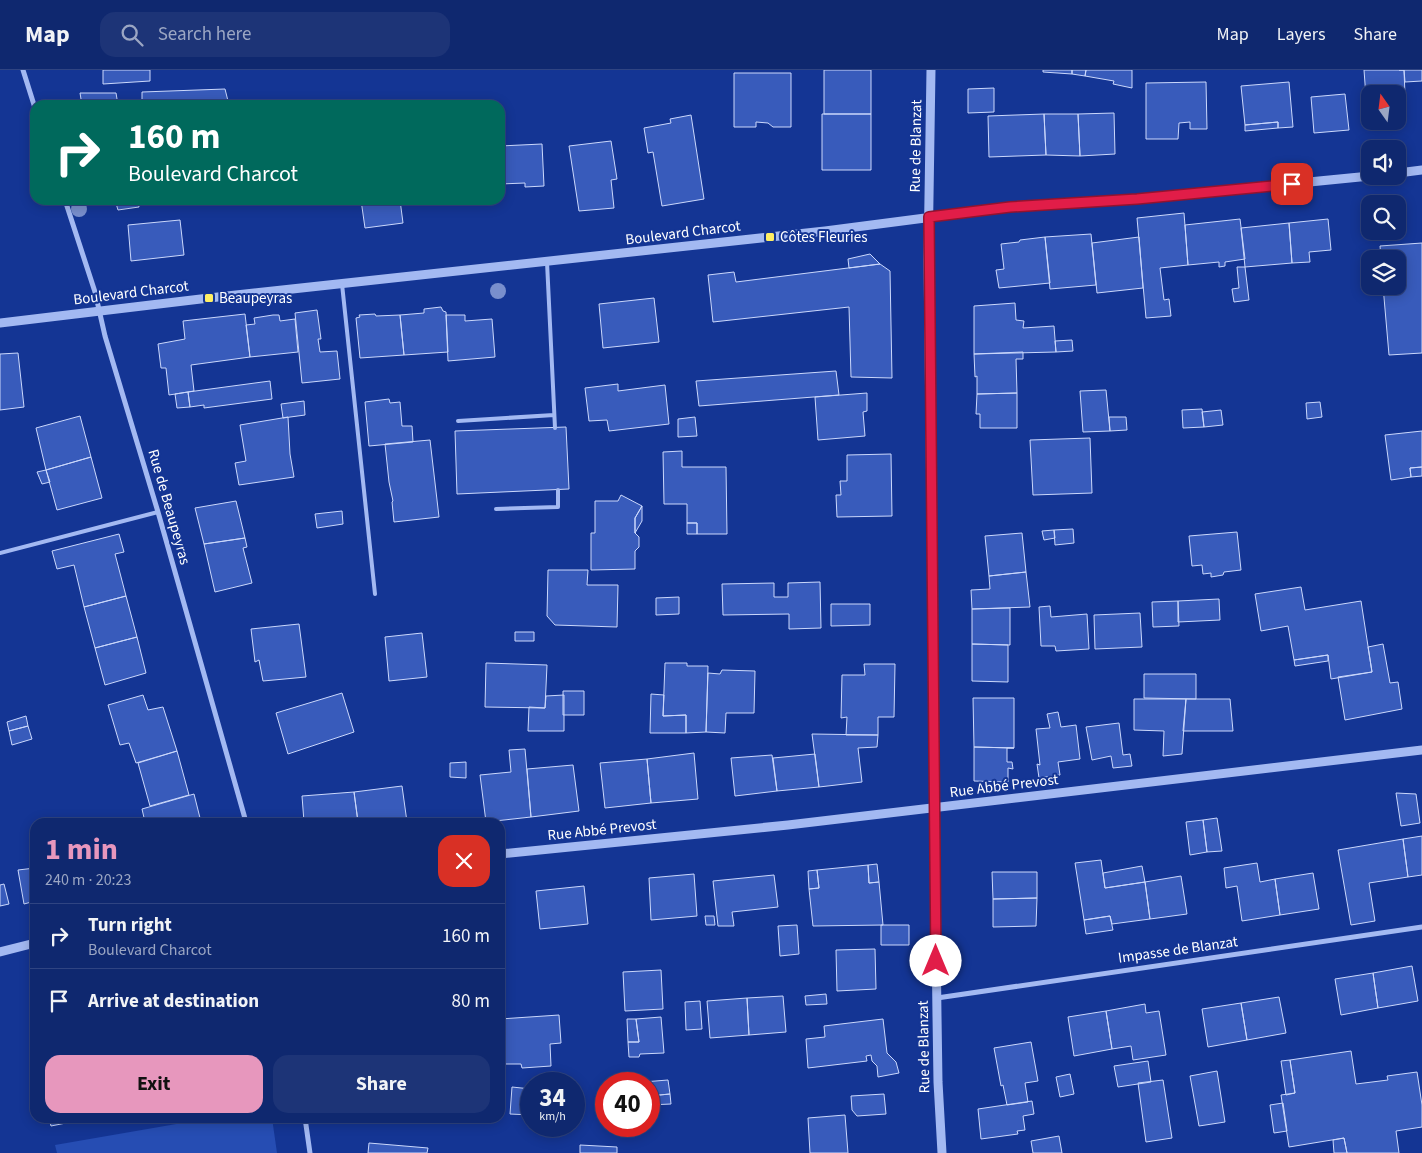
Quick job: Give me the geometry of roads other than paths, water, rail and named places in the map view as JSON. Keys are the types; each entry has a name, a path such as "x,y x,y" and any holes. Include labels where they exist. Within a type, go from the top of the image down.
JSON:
{"street":[{"path":"23,70 32,100"},
{"name":"Rue de Blanzat","path":"931,70 929,217 935,808 938,1082 942,1153"},
{"path":"1406,172 1422,170"},
{"name":"Boulevard Charcot","path":"0,323 825,231 1010,207 1137,199 1361,177"},
{"name":"Rue de Beaupeyras","path":"67,205 100,311 105,336 158,512 245,818"},
{"name":"Rue Abbé Prevost","path":"505,853 788,825 1422,750"},
{"name":"Impasse de Blanzat","path":"937,998 1422,928"},
{"path":"0,952 30,943"},
{"path":"306,1123 310,1153"}],"lane":[{"path":"547,262 555,428"},
{"path":"342,284 375,594"},
{"path":"458,421 554,415"},
{"path":"496,509 558,507 558,490"},
{"path":"0,553 158,512"}],"place":[{"name":"Côtes Fleuries","path":"770,237"},
{"name":"Beaupeyras","path":"209,298"}]}
